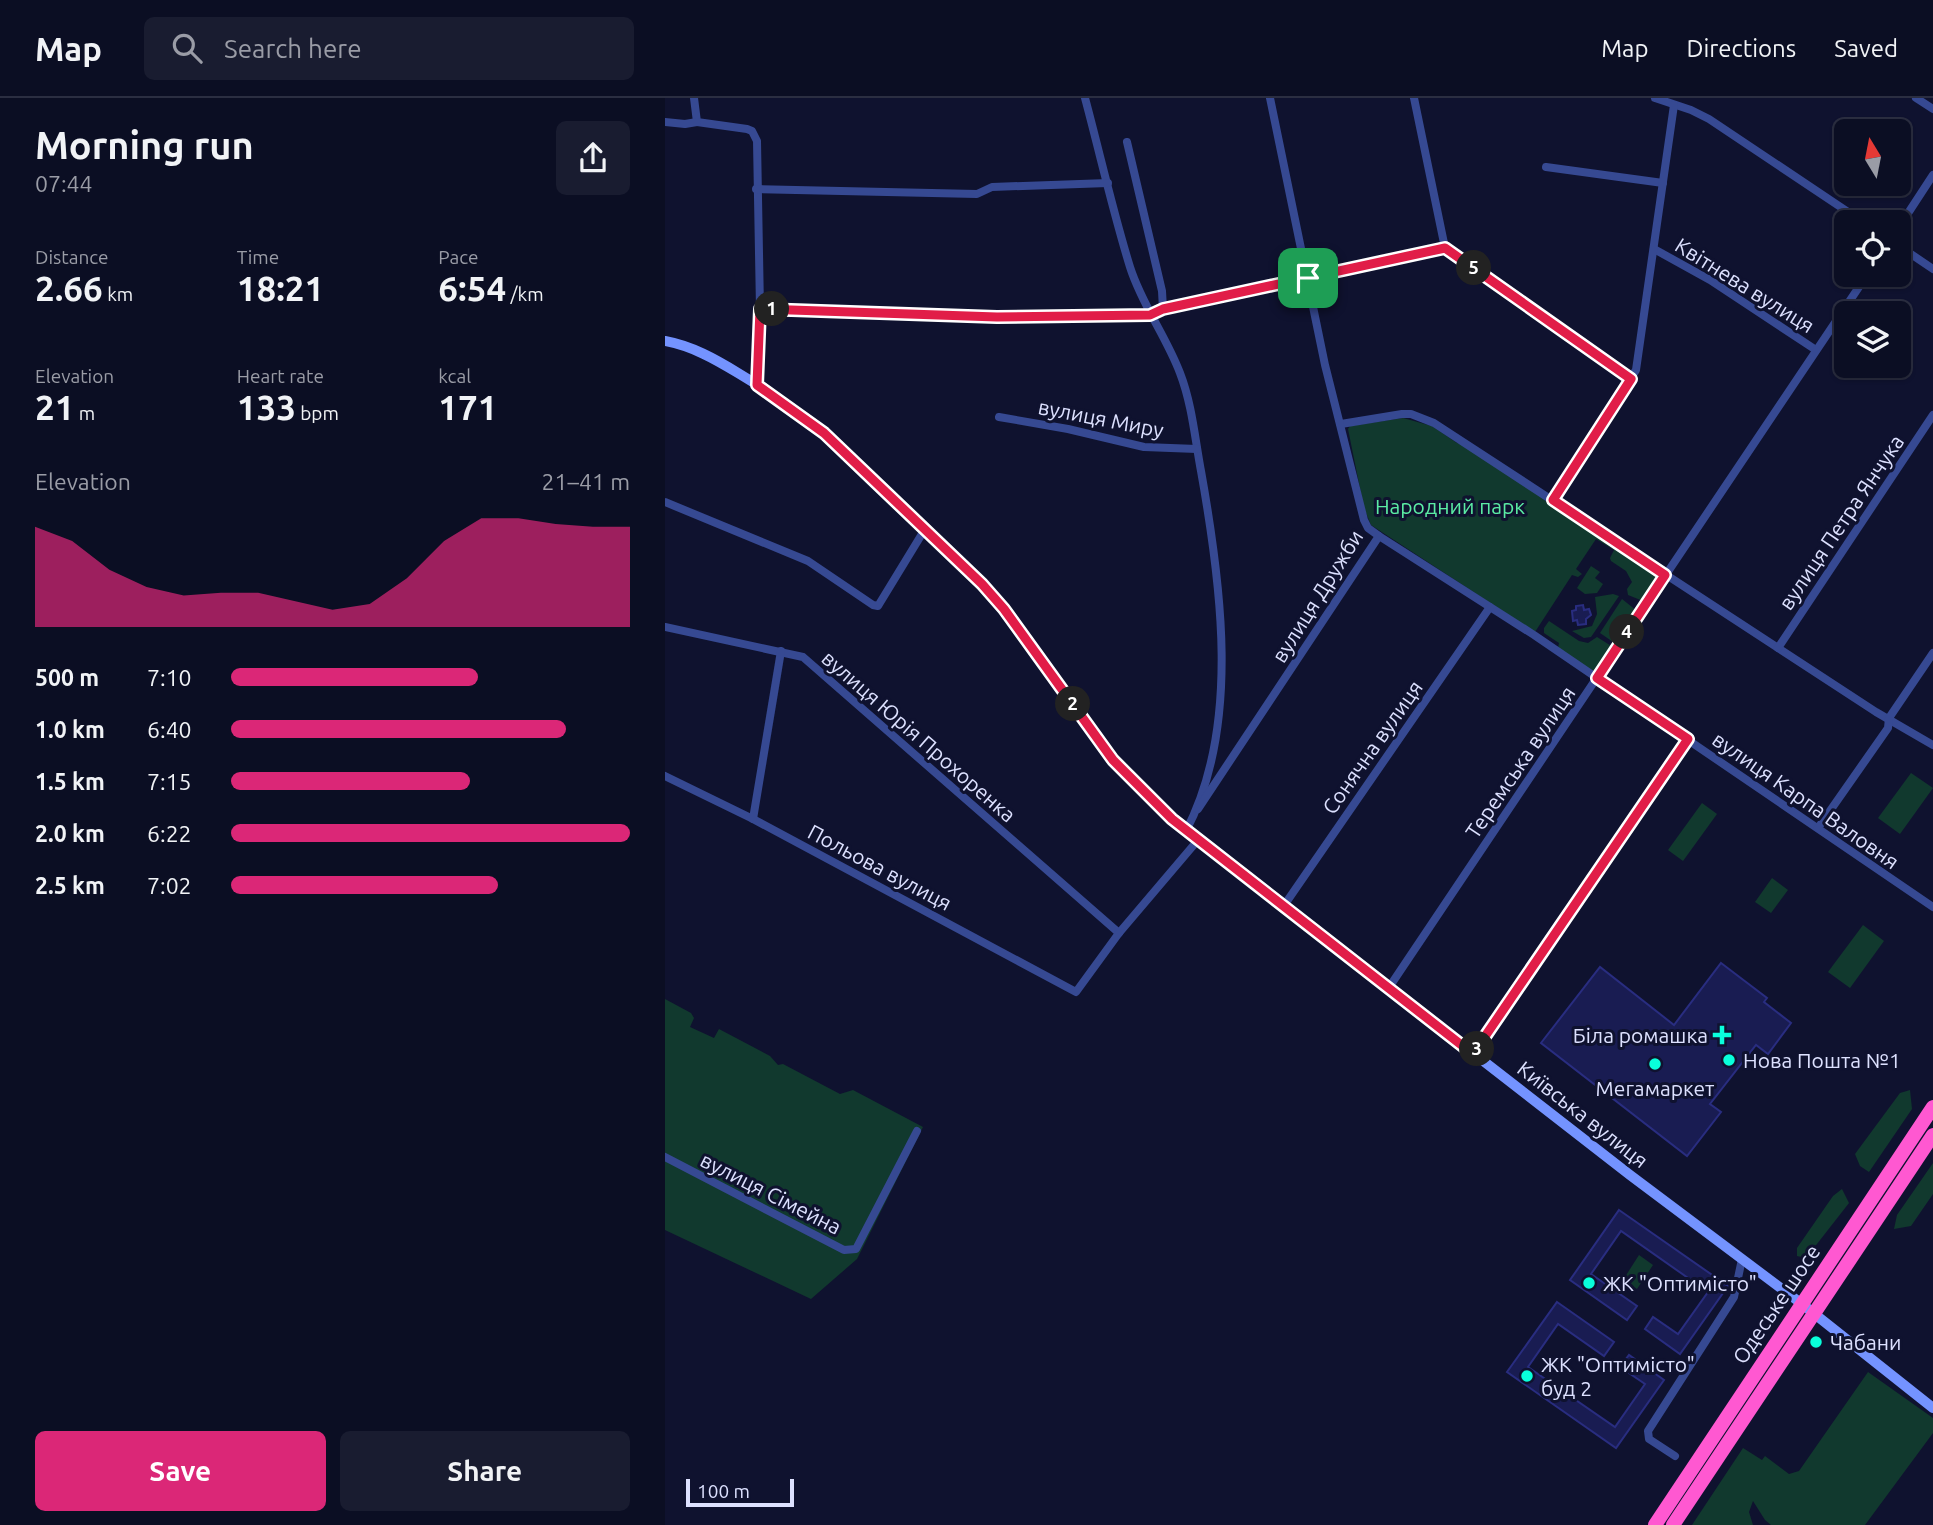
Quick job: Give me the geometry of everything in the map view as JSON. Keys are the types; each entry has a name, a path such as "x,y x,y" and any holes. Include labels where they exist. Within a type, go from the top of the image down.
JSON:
{"highway":[{"name":"Одеське шосе","path":"1655,1525 1933,1107"},
{"name":"Одеське шосе","path":"1674,1525 1933,1135"}],"street":[{"path":"694,98 697,122"},
{"path":"1085,98 1130,268 1150,315 1180,373 1217,560 1221,629 1214,749 1198,809 1186,831"},
{"name":"вулиця Дружби","path":"1198,809 1379,536 1368,528 1364,520 1325,365 1270,98"},
{"path":"1413,98 1445,248 1631,379"},
{"path":"1655,98 1709,119 1845,210"},
{"path":"1916,98 1933,109"},
{"path":"1553,500 1631,379 1637,363 1674,105"},
{"path":"665,122 697,122 752,131 757,141 760,309 757,385"},
{"path":"1126,142 1162,291 1163,309"},
{"path":"1546,167 1663,183"},
{"path":"1911,210 1933,175"},
{"path":"756,190 977,194 992,187 1108,183"},
{"path":"760,309 997,317 1150,315 1163,309 1445,248"},
{"name":"Квітнева вулиця","path":"1654,249 1710,280 1816,350"},
{"path":"1911,254 1933,270"},
{"name":"Теремська вулиця","path":"1388,989 1859,287"},
{"name":"Київська вулиця","path":"665,341 695,349 757,385 824,433 982,584 1004,609 1113,760 1186,831 1388,989 1815,1314 1933,1408"},
{"path":"1341,424 1402,414 1422,418 1464,441 1665,575 1933,744"},
{"name":"вулиця Петра Янчука","path":"1778,648 1933,415"},
{"name":"вулиця Миру","path":"999,417 1068,429 1144,447 1197,449"},
{"path":"665,502 808,561 873,606 878,606 925,529"},
{"name":"вулиця Карпа Валовня","path":"1379,536 1597,678 1933,907"},
{"name":"Сонячна вулиця","path":"1283,907 1490,607"},
{"name":"вулиця Юрія Прохоренка","path":"665,627 803,657 1119,933"},
{"path":"753,819 781,651"},
{"path":"1818,828 1888,728 1889,718 1933,653"},
{"path":"1473,1054 1688,739"},
{"name":"Польова вулиця","path":"665,776 753,819 1076,992 1119,933"},
{"path":"1119,933 1198,840"},
{"name":"вулиця Сімейна","path":"665,1157 844,1250 856,1249 917,1131"},
{"path":"1675,1456 1649,1439 1648,1431 1734,1297 1742,1259"}],"green space":[{"name":"Народний парк","path":"1403,418 1432,426 1457,443 1463,444 1655,573 1656,581 1643,601 1628,595 1627,589 1632,582 1626,571 1611,561 1614,550 1596,539 1576,569 1582,574 1578,577 1572,575 1535,632 1371,525 1364,508 1348,429 1350,426"},
{"path":"1591,566 1600,572 1595,578 1603,584 1597,593 1585,594 1577,588"},
{"path":"1613,594 1619,596 1591,637 1584,638 1572,631 1592,626 1597,614 1595,597"},
{"path":"1622,599 1637,611 1616,644 1600,633"},
{"path":"1549,621 1579,641 1588,643 1597,637 1613,647 1598,671 1593,672 1558,648 1559,643 1544,633"},
{"path":"1911,773 1933,788 1900,834 1878,818"},
{"path":"1702,803 1717,814 1683,861 1668,850"},
{"path":"1772,878 1788,890 1771,913 1755,902"},
{"path":"1863,925 1884,941 1850,988 1828,972"},
{"path":"665,999 691,1013 694,1018 690,1027 714,1038 719,1029 770,1056 778,1065 783,1064 840,1094 853,1090 923,1127 857,1259 811,1299 665,1230"},
{"path":"1910,1090 1912,1109 1869,1172 1860,1166 1855,1154 1900,1093"},
{"path":"1933,1163 1933,1194 1911,1226 1894,1229 1897,1215"},
{"path":"1842,1189 1849,1203 1806,1258 1797,1256 1797,1248 1833,1196"},
{"path":"1639,1255 1653,1265 1637,1289 1623,1280"},
{"path":"1868,1372 1933,1418 1933,1433 1865,1525 1771,1525 1753,1501 1749,1512 1753,1525 1692,1525 1743,1448 1762,1460 1765,1456 1789,1474 1799,1471"}],"building":[{"path":"1583,605 1584,610 1589,609 1591,615 1586,619 1586,624 1578,625 1577,620 1573,621 1572,611 1576,610 1576,606"},
{"name":"Мегамаркет","path":"1721,963 1767,998 1764,1002 1791,1023 1768,1054 1756,1045 1710,1104 1721,1112 1687,1156 1541,1043 1600,967 1674,1025"},
{"name":"ЖК \"Оптимісто\"","path":"1619,1210 1728,1286 1680,1354 1645,1329 1653,1317 1678,1334 1708,1292 1621,1231 1591,1274 1637,1306 1627,1320 1570,1280"},
{"name":"ЖК \"Оптимісто\" буд 2","path":"1557,1302 1614,1342 1604,1356 1558,1324 1528,1367 1615,1427 1645,1384 1620,1367 1629,1355 1664,1380 1616,1448 1507,1372"}],"place":[{"name":"Біла ромашка","path":"1722,1035"},
{"name":"Нова Пошта №1","path":"1729,1060"},
{"name":"Мегамаркет","path":"1655,1064"},
{"name":"ЖК \"Оптимісто\"","path":"1589,1283"},
{"name":"Чабани","path":"1816,1342"},
{"name":"ЖК \"Оптимісто\" буд 2","path":"1527,1376"}],"route":[{"path":"1445,248 1631,379 1553,500 1665,575 1597,678 1688,739 1473,1054 1172,819 1113,760 1004,609 982,584 824,433 757,385 760,309 997,317 1150,315 1163,309 1308,278 1445,248"}]}
